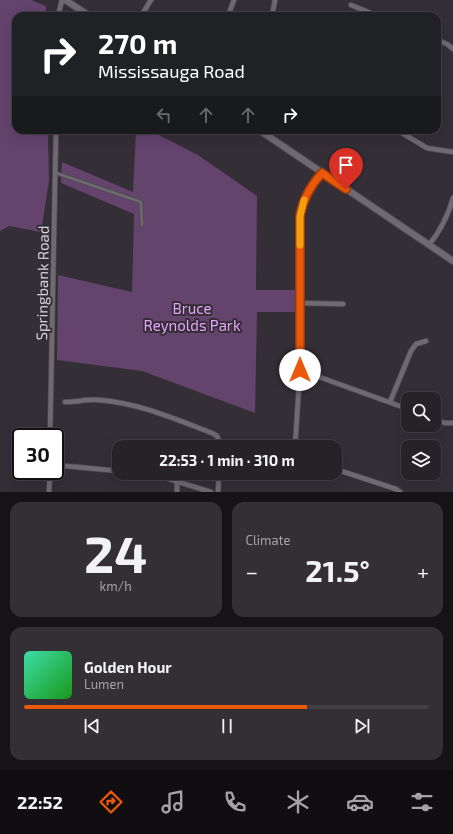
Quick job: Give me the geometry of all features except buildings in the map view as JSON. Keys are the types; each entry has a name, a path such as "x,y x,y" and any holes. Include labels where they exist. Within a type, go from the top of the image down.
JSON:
{"main road":[{"path":"65,0 84,12"},
{"path":"265,134 453,261"}],"street":[{"path":"59,12 62,0"},
{"path":"144,12 151,0"},
{"path":"230,12 234,0"},
{"path":"272,12 274,0"},
{"path":"351,5 368,12"},
{"path":"441,42 453,49"},
{"name":"Springbank Road","path":"50,428 56,134"},
{"path":"404,134 427,148 453,152"},
{"path":"295,440 300,370 300,216 302,204 315,180 322,173"},
{"path":"429,244 442,228 448,217 453,198"},
{"path":"300,303 343,304"},
{"path":"390,402 411,351 416,344 426,341"},
{"path":"300,370 401,406"},
{"path":"65,402 98,400 133,404 212,433 217,436 218,440"},
{"path":"441,422 453,423"},
{"path":"64,466 112,471"},
{"path":"342,471 396,489 400,492"},
{"path":"49,492 50,480"},
{"path":"171,480 212,492"},
{"path":"218,492 219,480"},
{"path":"177,482 177,492"}],"lane":[{"path":"56,173 141,202 142,225"}],"green space":[{"path":"0,0 31,0 46,6 46,12 12,12 12,134 48,134 49,181 41,232 9,226 0,231"},
{"name":"Bruce Reynolds Park","path":"136,134 157,134 198,155 257,196 256,290 296,290 295,312 257,312 255,413 142,371 57,360 58,275 132,292 134,214 61,183 62,162 133,192"}],"slow traffic":[{"path":"300,245 300,216 304,200"}],"route":[{"path":"300,370 300,216 302,204 315,180 322,173 346,189"}]}
